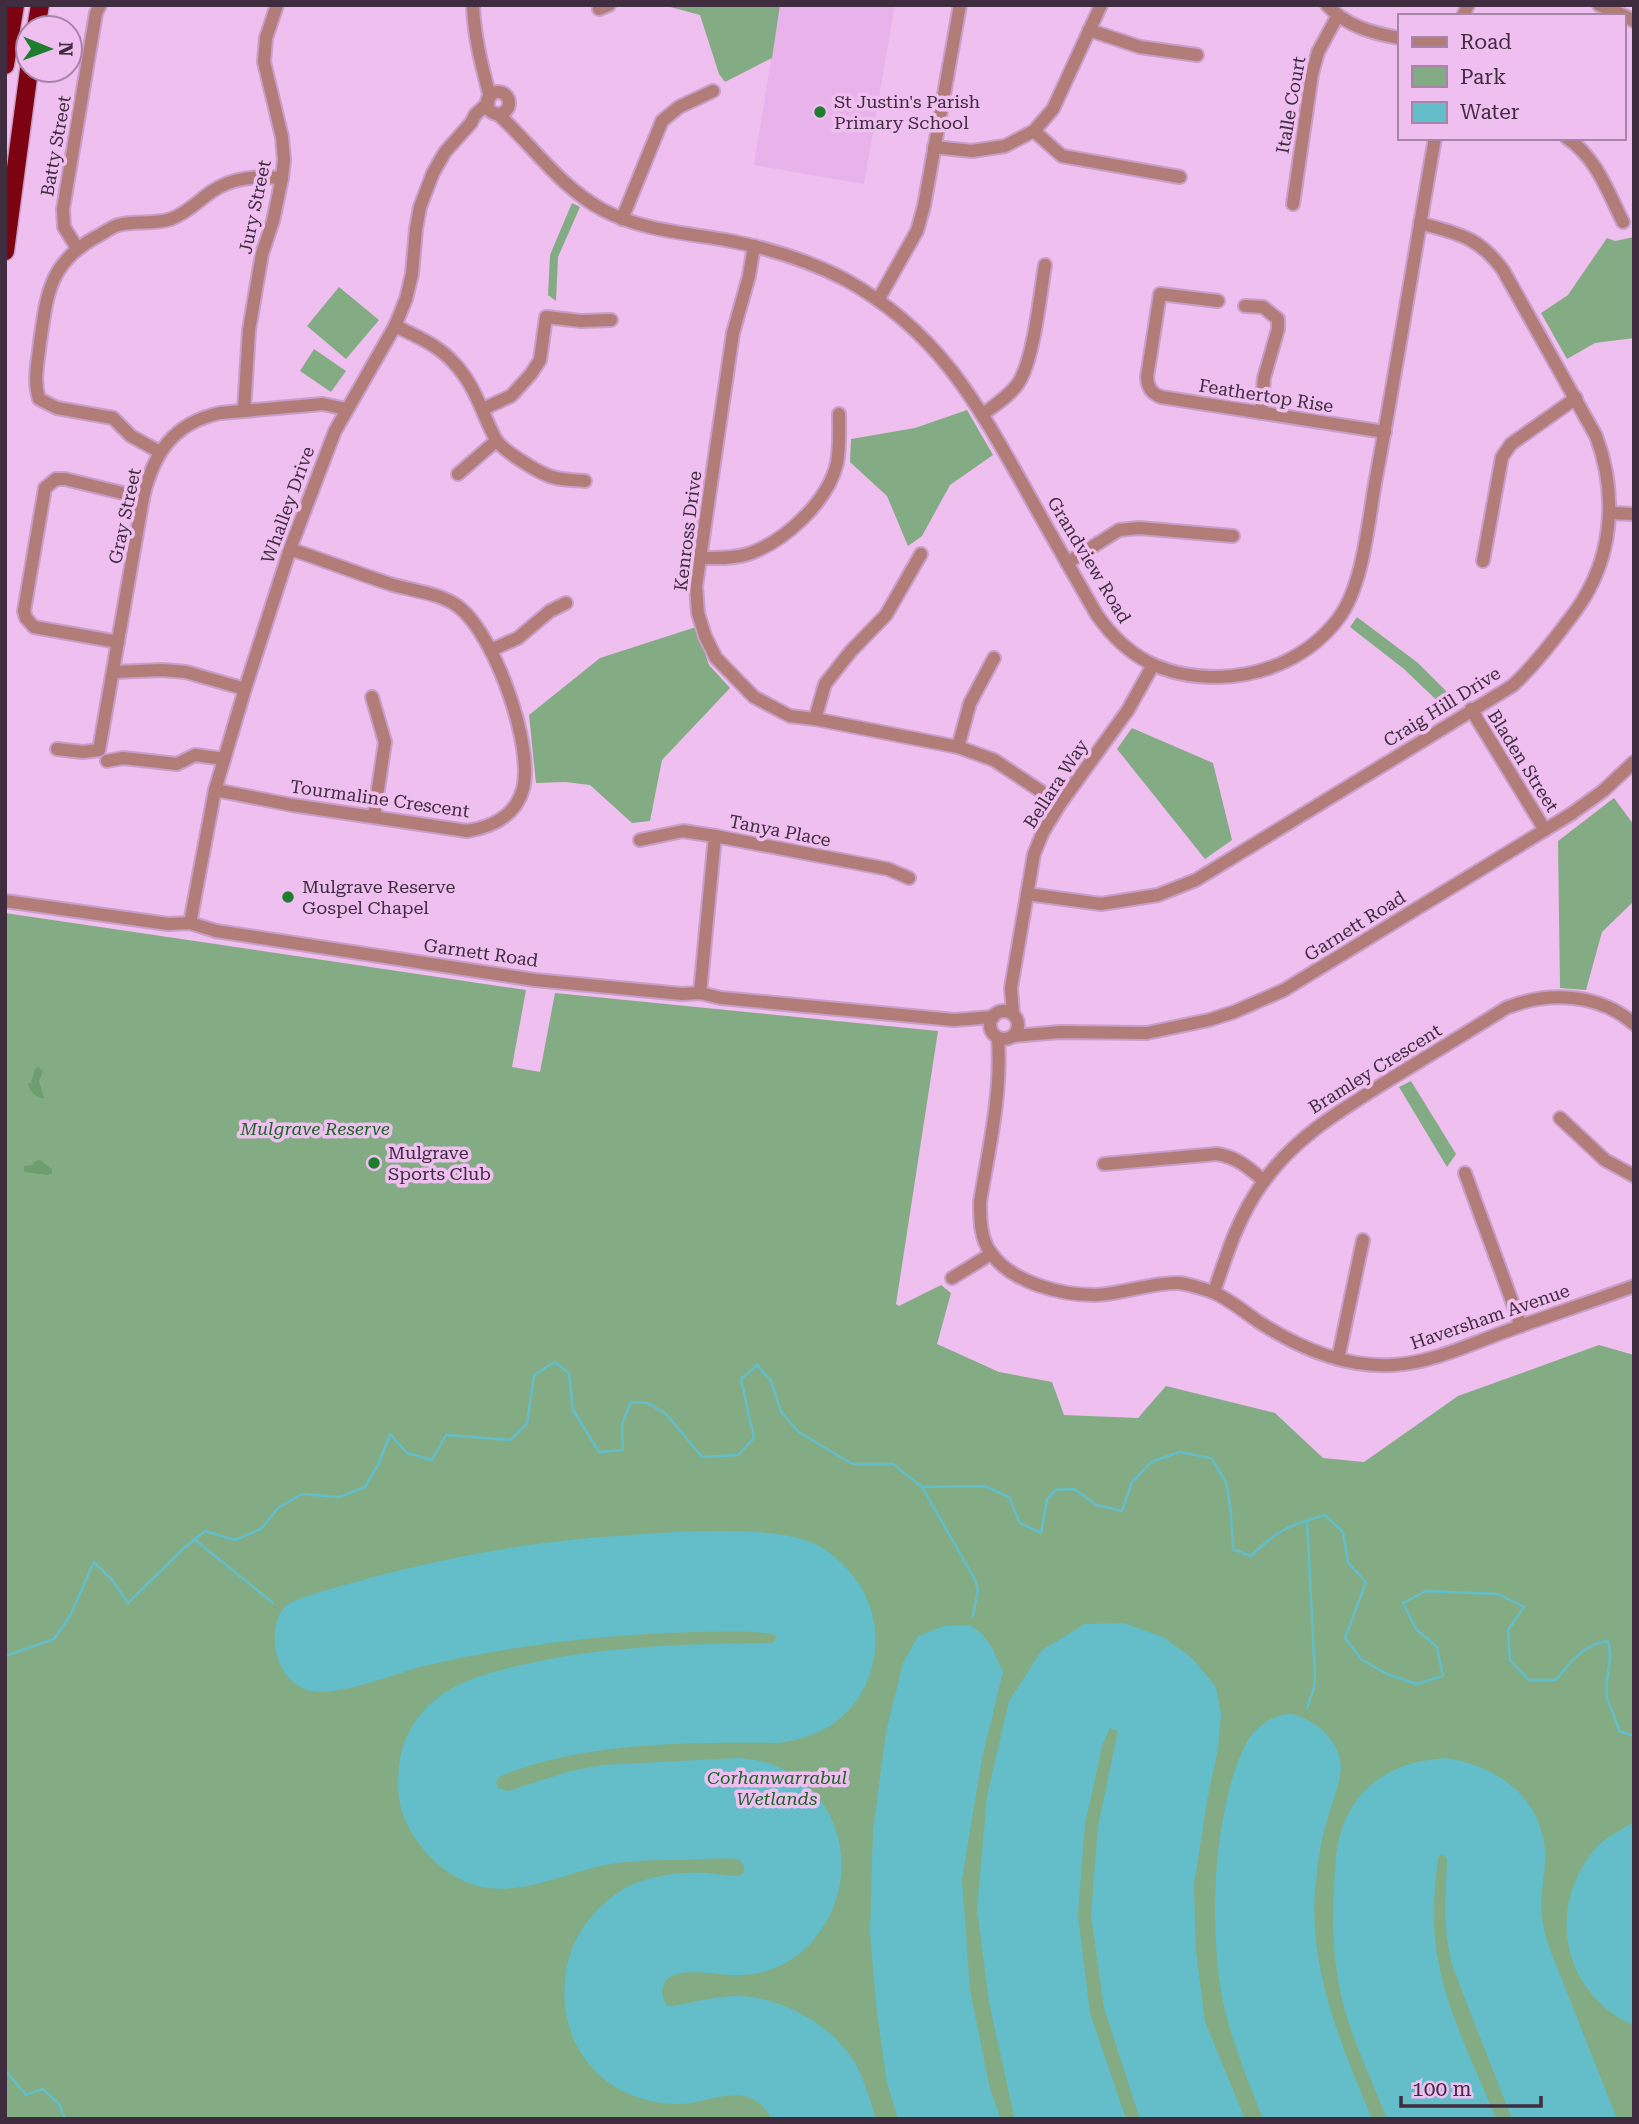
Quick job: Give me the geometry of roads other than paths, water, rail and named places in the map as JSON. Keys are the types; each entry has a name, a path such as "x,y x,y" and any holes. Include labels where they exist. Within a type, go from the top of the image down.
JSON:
{"highway":[{"path":"5,65 15,5"},
{"path":"5,251 27,84"}],"street":[{"name":"Batty Street","path":"77,248 64,227 63,209 96,13 100,5"},
{"name":"Jury Street","path":"248,410 250,330 262,254 273,221 284,160 282,137 264,62 266,38 277,5"},
{"path":"473,5 474,25 483,66 496,104"},
{"path":"878,300 917,231 960,5"},
{"path":"934,147 972,151 1005,146 1034,131 1053,109 1101,5"},
{"path":"1327,5 1337,17 1372,33 1398,38"},
{"path":"1599,5 1623,10 1634,21"},
{"name":"Italle Court","path":"1293,204 1312,74 1318,52 1337,17"},
{"path":"1088,30 1140,47 1197,55"},
{"path":"622,219 662,121 679,107 713,91"},
{"name":"Whalley Drive","path":"190,923 215,790 290,549 330,443 395,326 406,299 412,274 420,207 433,173 445,152 471,123 496,104"},
{"name":"Grandview Road","path":"496,104 567,185 602,209 648,227 789,255 847,281 909,324 934,349 983,414 1105,626 1128,649 1150,663 1177,674 1196,676 1257,673 1292,658 1323,635 1351,597 1359,573 1385,432 1435,140"},
{"path":"1034,131 1062,156 1180,177"},
{"path":"1569,140 1587,155 1623,222"},
{"path":"160,452 131,436 113,418 57,408 39,399 34,386 51,284 58,270 77,248 118,225 156,223 171,219 186,212 225,184 251,178 282,178"},
{"name":"Craig Hill Drive","path":"1027,894 1101,904 1158,895 1196,880 1511,686 1530,669 1584,598 1603,555 1610,513 1603,458 1595,436 1503,270 1491,254 1476,242 1420,223"},
{"name":"Kenross Drive","path":"758,247 733,332 695,586 698,613 716,658 754,697 790,716 958,747 994,760 1060,804"},
{"path":"983,414 1002,400 1019,382 1029,358 1045,265"},
{"name":"Feathertop Rise","path":"1218,301 1160,294 1147,384 1150,390 1161,397 1385,432"},
{"path":"1245,306 1263,307 1278,319 1278,329 1264,378 1261,413"},
{"path":"483,409 511,396 531,374 540,360 546,317 581,321 611,320"},
{"path":"395,326 434,345 454,363 483,409 496,441 529,467 552,477 585,481"},
{"path":"1483,561 1502,457 1511,444 1576,398"},
{"name":"Gray Street","path":"57,749 83,752 99,750 143,498 148,478 167,443 190,423 206,416 323,404 344,414"},
{"path":"699,558 745,555 762,548 803,519 817,505 836,465 839,414"},
{"path":"458,474 496,441"},
{"path":"118,642 34,627 26,618 24,611 45,488 56,479 65,479 143,498"},
{"path":"1610,513 1634,514"},
{"path":"1067,563 1119,530 1139,528 1233,536"},
{"name":"Tourmaline Crescent","path":"215,790 467,831 487,828 501,820 512,810 522,791 525,771 517,715 491,650 474,622 459,607 439,597 290,549"},
{"path":"815,719 825,684 851,651 886,615 921,554"},
{"path":"491,650 518,638 550,611 566,603"},
{"path":"958,747 970,703 994,658"},
{"name":"Bellara Way","path":"1006,1016 1034,854 1043,832 1060,804 1128,710 1150,663"},
{"path":"114,672 187,672 245,690"},
{"path":"372,698 385,742 373,816"},
{"name":"Bladen Street","path":"1471,709 1545,830"},
{"path":"107,761 123,758 177,764 195,755 224,759"},
{"name":"Garnett Road","path":"954,1020 1003,1036 1060,1032 1147,1033 1209,1020 1258,1003 1284,990 1545,830 1603,791 1634,762"},
{"path":"640,840 683,831 715,836"},
{"name":"Tanya Place","path":"700,993 715,836 888,869 909,878"},
{"name":"Garnett Road","path":"5,901 167,923 190,923 216,931 535,980 682,994 700,993 721,998 954,1020 1006,1016 1060,1032"},
{"name":"Bramley Crescent","path":"1214,1292 1242,1215 1264,1181 1301,1139 1320,1124 1515,1005 1558,997 1575,999 1595,1003 1634,1024"},
{"path":"1006,1016 1018,1028 1003,1036 990,1024 1006,1016"},
{"path":"952,1278 991,1254 982,1233 980,1202 996,1104 1003,1036"},
{"path":"1560,1118 1605,1160 1634,1176"},
{"path":"1104,1164 1228,1155 1240,1160 1264,1181"},
{"path":"1465,1172 1521,1326"},
{"path":"1338,1359 1363,1240"},
{"name":"Haversham Avenue","path":"991,1254 1013,1273 1049,1289 1099,1295 1166,1283 1183,1283 1214,1292 1277,1333 1316,1353 1372,1365 1411,1364 1634,1286"}],"water":[{"path":"675,1532 745,1532 799,1538 825,1549 840,1562 865,1594 875,1632 871,1671 852,1707 830,1726 794,1740 778,1743 636,1746 599,1751 530,1765 499,1777 496,1783 498,1788 508,1791 571,1771 602,1765 738,1758 772,1765 800,1779 821,1801 835,1827 841,1856 840,1886 829,1916 810,1944 780,1966 749,1975 694,1972 674,1975 667,1979 663,1986 663,1996 667,2006 722,1997 755,1998 789,2008 805,2016 833,2037 855,2063 876,2119 772,2119 757,2102 749,2097 736,2095 684,2104 650,2101 626,2093 606,2080 589,2064 576,2045 568,2023 566,1972 576,1940 595,1912 622,1890 657,1877 695,1873 740,1876 744,1868 738,1859 622,1863 528,1886 498,1889 482,1887 456,1877 424,1850 409,1827 400,1804 400,1757 412,1726 434,1701 462,1684 512,1667 584,1654 676,1645 770,1643 775,1641 776,1635 697,1632 560,1642 424,1666 351,1688 322,1692 304,1689 292,1681 283,1670 278,1657 275,1632 283,1609 318,1592 475,1554 570,1540"},
{"path":"1124,1623 1163,1637 1192,1658 1216,1687 1221,1714 1218,1748 1194,1885 1196,1952 1205,2022 1245,2119 1140,2119 1104,2008 1091,1915 1098,1826 1118,1731 1110,1728 1103,1743 1085,1824 1078,1915 1090,2013 1126,2119 1015,2119 1014,2116 989,2002 977,1909 987,1796 1009,1701 1042,1650 1085,1624"},
{"path":"970,1625 981,1633 991,1646 1003,1672 982,1758 962,1879 970,1990 990,2089 1001,2119 898,2119 887,2083 870,1933 873,1831 886,1732 903,1663 918,1636 944,1626"},
{"path":"1292,1714 1308,1720 1322,1730 1333,1744 1340,1760 1338,1785 1318,1861 1314,1912 1316,1943 1321,1973 1338,2033 1372,2119 1263,2119 1236,2047 1223,2002 1215,1906 1219,1846 1232,1780 1246,1744 1259,1727 1278,1716"},
{"path":"1445,1758 1481,1768 1497,1776 1512,1786 1534,1813 1545,1850 1541,1910 1546,1938 1617,2119 1512,2119 1452,1965 1445,1911 1447,1859 1442,1854 1438,1858 1434,1909 1438,1962 1459,2031 1496,2119 1387,2119 1352,2033 1340,1990 1333,1931 1337,1849 1350,1810 1373,1783 1405,1766"},
{"path":"1634,1822 1634,2025 1605,2008 1580,1976 1572,1958 1567,1921 1574,1884 1583,1866 1603,1842"}],"waterway":[{"path":"5,1656 54,1639 70,1616 94,1562 112,1580 128,1603 205,1531 235,1540 261,1529 278,1508 302,1494 339,1497 365,1487 379,1463 390,1434 407,1453 432,1460 446,1435 510,1440 527,1424 534,1375 555,1362 569,1373 573,1410 599,1452 623,1450 622,1424 631,1402 648,1403 667,1415 702,1457 738,1455 754,1438 741,1379 757,1365 771,1381 781,1412 799,1432 852,1464 893,1464 922,1487 985,1486 1009,1497 1020,1523 1041,1533 1047,1500 1055,1490 1074,1489 1097,1505 1122,1511 1132,1482 1151,1462 1180,1452 1211,1458 1226,1482 1233,1549 1251,1556 1285,1529 1325,1515 1343,1532 1348,1563 1366,1582 1345,1638 1362,1660 1387,1674 1417,1684 1443,1676 1437,1647 1416,1629 1403,1603 1426,1591 1498,1594 1524,1607 1508,1630 1510,1660 1529,1680 1556,1680 1585,1650 1608,1641 1610,1654 1607,1698 1619,1731 1634,1736"},
{"path":"922,1487 974,1578 978,1589 973,1616"},
{"path":"1307,1521 1315,1676 1307,1708"},
{"path":"194,1539 273,1603"},
{"path":"5,2070 26,2095 43,2089 59,2104 65,2119"}],"place":[{"name":"St Justin's Parish Primary School","path":"820,112"},
{"name":"Mulgrave Reserve Gospel Chapel","path":"288,897"},
{"name":"Mulgrave Sports Club","path":"374,1163"}],"park label":[{"name":"Mulgrave Reserve","path":"315,1129"},
{"name":"Corhanwarrabul Wetlands","path":"777,1788"}]}
